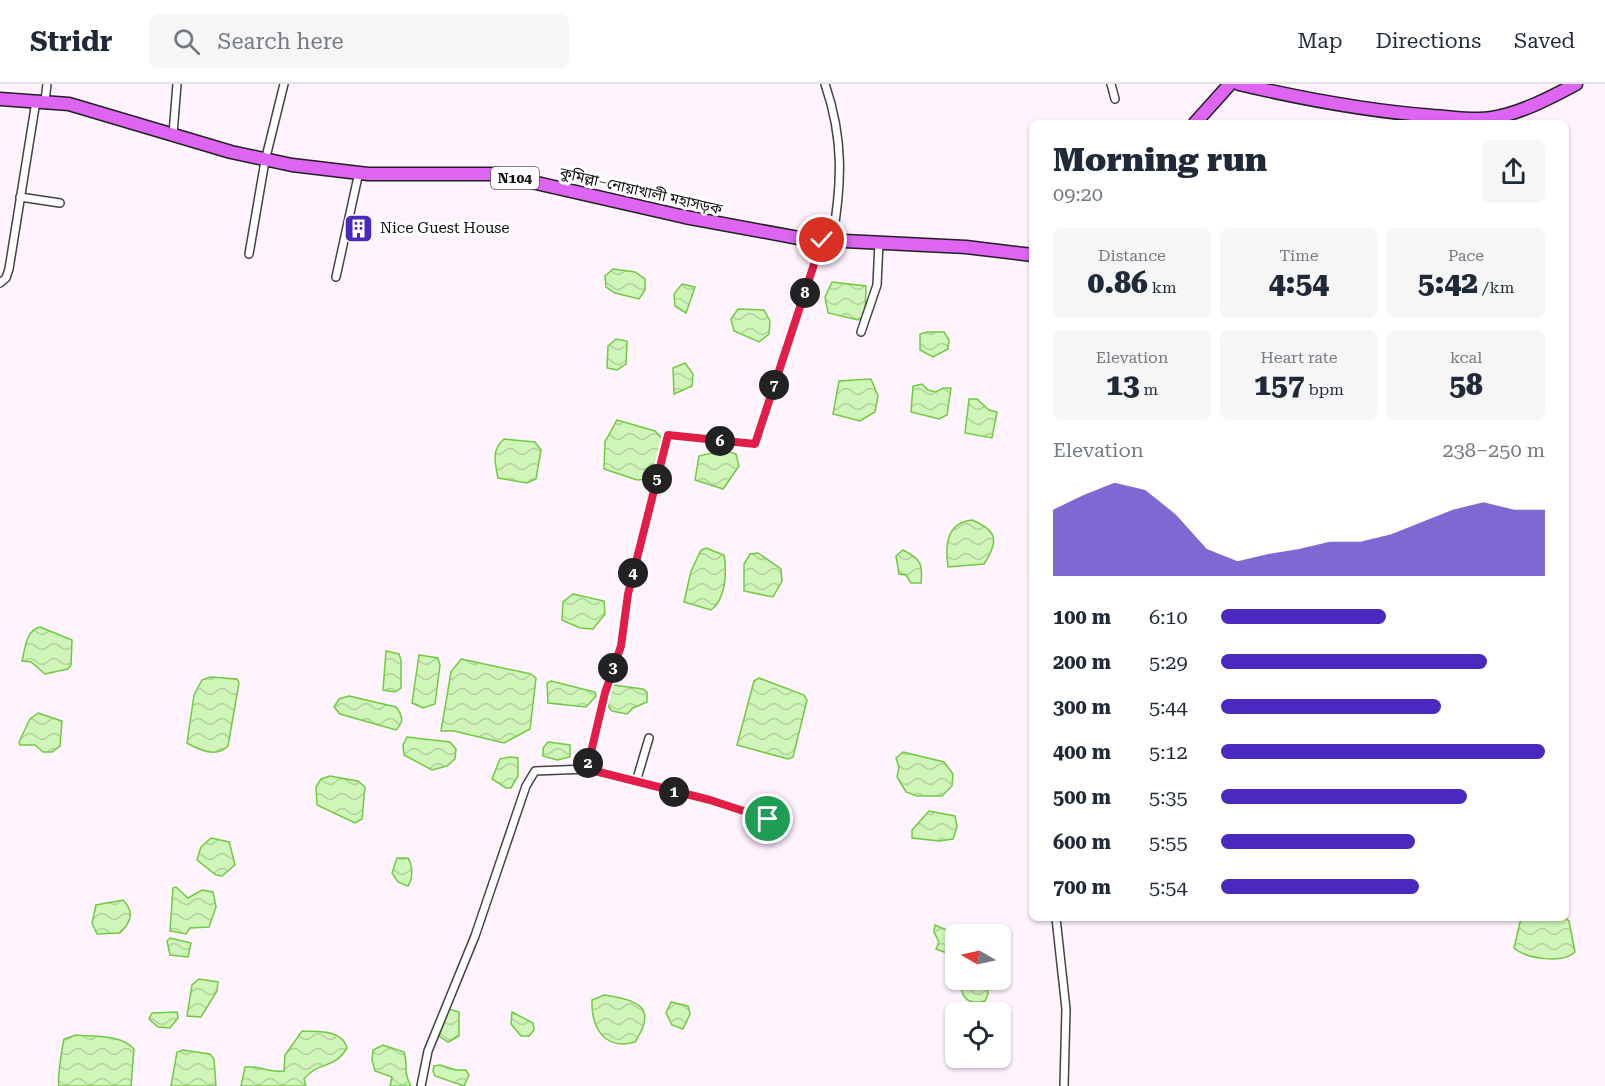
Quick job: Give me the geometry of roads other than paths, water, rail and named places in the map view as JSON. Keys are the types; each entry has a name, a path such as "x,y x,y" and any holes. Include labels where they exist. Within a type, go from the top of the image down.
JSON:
{"highway":[{"path":"1198,120 1230,84"},
{"path":"1239,84 1308,100 1433,119 1490,118 1515,113 1576,84"},
{"name":"কুমিল্লা–নোয়াখালী মহাসড়ক","path":"0,99 69,104 266,161 359,172 497,174 727,226 827,240 966,247 1029,255"}],"street":[{"path":"0,283 6,278 9,269 20,197 40,101 47,84"},
{"path":"173,134 177,84"},
{"path":"249,254 266,161 284,84"},
{"path":"587,769 605,693 621,646 628,594 668,435 755,444 827,240 840,198 841,152 832,104 825,84"},
{"path":"1111,84 1115,99"},
{"path":"336,277 359,172"},
{"path":"20,197 60,203"},
{"path":"861,332 877,285 879,243"},
{"path":"636,782 649,738"},
{"path":"421,1086 428,1051 475,936 526,786 535,771 587,769 710,800 775,823"},
{"path":"1056,921 1066,1009 1064,1086"}],"water":[{"path":"613,269 635,272 645,279 645,290 639,299 615,293 606,287 605,276"},
{"path":"832,282 866,286 865,314 858,320 828,313 825,297"},
{"path":"682,284 695,287 686,313 675,306 674,294"},
{"path":"738,309 764,310 770,321 769,334 759,342 734,331 731,319"},
{"path":"944,332 949,340 948,349 933,357 920,350 920,334"},
{"path":"616,339 627,341 626,364 617,370 607,368 608,346"},
{"path":"685,363 693,374 692,386 674,394 673,368"},
{"path":"871,379 878,396 875,412 860,421 833,414 839,381"},
{"path":"922,384 928,390 936,392 943,388 951,388 947,415 939,419 911,412 913,386"},
{"path":"969,399 977,399 989,410 997,412 992,438 965,433"},
{"path":"617,420 655,431 664,440 664,454 651,479 637,480 604,469 605,442"},
{"path":"504,439 535,442 541,450 536,479 527,483 498,478 496,452"},
{"path":"724,450 736,454 739,466 723,489 695,480 699,456"},
{"path":"972,520 987,528 991,533 993,543 989,556 984,564 948,567 947,544 952,531 963,522"},
{"path":"706,548 724,555 725,562 725,577 720,599 711,610 684,602 691,571 701,550"},
{"path":"903,550 914,556 920,563 921,583 911,583 906,575 899,574 896,556"},
{"path":"758,553 781,569 782,581 773,597 744,591 744,564 750,554"},
{"path":"573,594 604,601 605,614 593,629 580,628 562,620 563,602"},
{"path":"40,627 72,640 71,665 68,669 45,674 31,662 22,661 29,636"},
{"path":"386,651 399,654 401,660 401,688 395,692 383,690"},
{"path":"419,655 438,658 440,665 435,704 423,708 412,703"},
{"path":"461,659 531,674 536,678 530,729 504,743 454,731 441,731 451,672"},
{"path":"210,677 237,679 239,683 228,746 219,752 202,750 187,743 194,695 202,680"},
{"path":"759,678 804,695 807,700 793,757 788,759 737,745 754,681"},
{"path":"551,681 595,692 596,696 586,707 548,703 547,683"},
{"path":"613,685 643,689 647,692 647,702 633,708 627,714 612,711 608,705 608,698"},
{"path":"349,696 396,707 401,716 400,724 396,730 340,714 334,707 339,699"},
{"path":"38,713 62,721 60,746 52,752 43,752 35,745 20,745 19,742 30,719"},
{"path":"407,737 450,742 456,749 455,759 447,766 432,770 404,755 403,745"},
{"path":"548,742 570,745 570,757 557,760 543,756 543,748"},
{"path":"903,752 944,762 953,774 952,786 942,796 917,796 906,792 897,777 899,767 896,758"},
{"path":"518,758 518,776 511,788 506,788 492,779 500,759"},
{"path":"330,776 358,781 365,787 362,819 355,823 317,805 316,787 321,779"},
{"path":"929,811 955,816 957,827 953,839 939,841 912,838 912,830"},
{"path":"211,838 229,842 230,845 235,865 222,876 216,875 197,860 201,847"},
{"path":"397,858 408,858 410,861 412,876 408,886 398,882 392,873"},
{"path":"176,887 188,898 202,890 213,892 216,907 209,927 190,928 186,934 170,931 173,888"},
{"path":"123,900 130,913 129,921 124,929 120,933 97,934 92,923 96,905"},
{"path":"1520,921 1569,921 1575,952 1569,956 1544,959 1527,955 1514,948"},
{"path":"935,925 945,929 945,952 936,949 939,942 934,932"},
{"path":"170,938 191,943 188,957 170,955 167,941"},
{"path":"199,979 218,982 217,991 201,1017 187,1016 192,985"},
{"path":"987,990 988,994 985,1001 974,1002 969,1001 962,991"},
{"path":"604,995 626,999 641,1007 645,1020 635,1042 615,1043 602,1035 597,1028 592,1000"},
{"path":"671,1002 688,1006 690,1014 683,1029 672,1025 666,1013"},
{"path":"448,1009 459,1012 459,1036 448,1042 439,1036"},
{"path":"177,1012 178,1018 170,1028 158,1027 149,1019 152,1013"},
{"path":"512,1012 533,1023 534,1030 529,1036 521,1036 511,1024"},
{"path":"302,1031 335,1035 340,1037 347,1048 337,1060 309,1073 304,1079 306,1086 241,1086 245,1067 284,1071 285,1055"},
{"path":"76,1035 115,1039 134,1049 131,1086 59,1086 64,1039"},
{"path":"383,1045 404,1052 407,1076 411,1086 390,1086 392,1077 375,1071 372,1060 373,1050"},
{"path":"183,1050 210,1054 214,1059 216,1086 171,1086 177,1052"},
{"path":"440,1065 456,1070 466,1070 469,1075 464,1086 435,1076 434,1066"}],"place":[{"name":"Nice Guest House","path":"359,228"}]}
